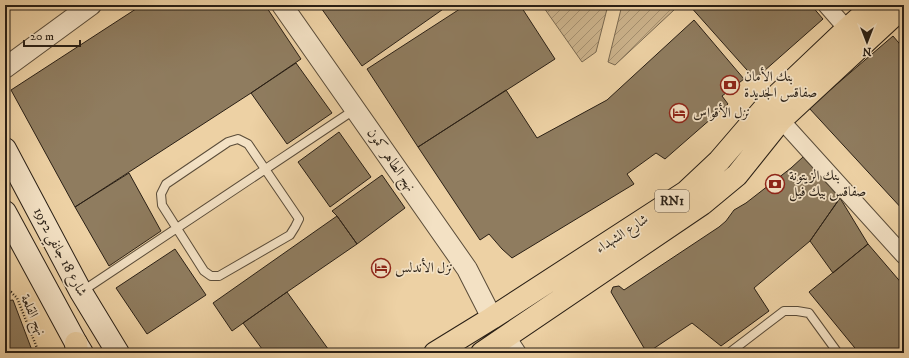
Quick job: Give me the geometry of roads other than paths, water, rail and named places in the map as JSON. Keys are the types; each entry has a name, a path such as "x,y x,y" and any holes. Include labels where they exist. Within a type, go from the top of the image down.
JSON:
{"main road":[{"name":"شارع الشهداء","path":"435,353 492,318 686,192 719,162 768,104 874,5"},
{"name":"شارع الشهداء","path":"482,353 512,344 702,204 738,175 781,120 904,6"},
{"name":"شارع 18 جانفي 1952","path":"5,149 81,292 118,353"},
{"name":"شارع 18 جانفي 1952","path":"5,212 78,350"}],"street":[{"path":"5,68 91,5"},
{"name":"نهج الطاهر كمون","path":"282,5 467,269 492,318"},
{"path":"826,5 847,29"},
{"path":"781,120 904,256"}],"lane":[{"path":"81,292 355,109"},
{"path":"238,139 248,144 299,219 290,235 219,276 211,276 204,271 177,228 162,205 161,194 166,184 228,142 238,139"},
{"path":"729,353 784,311 797,311 809,313 838,353"}],"place":[{"name":"بنك الأمان صفاقس الجديدة","path":"730,85"},
{"name":"نزل الأقواس","path":"679,113"},
{"name":"بنك الزيتونة صفاقس بيك فيل","path":"775,184"},
{"name":"نزل الأندلس","path":"381,268"}]}
